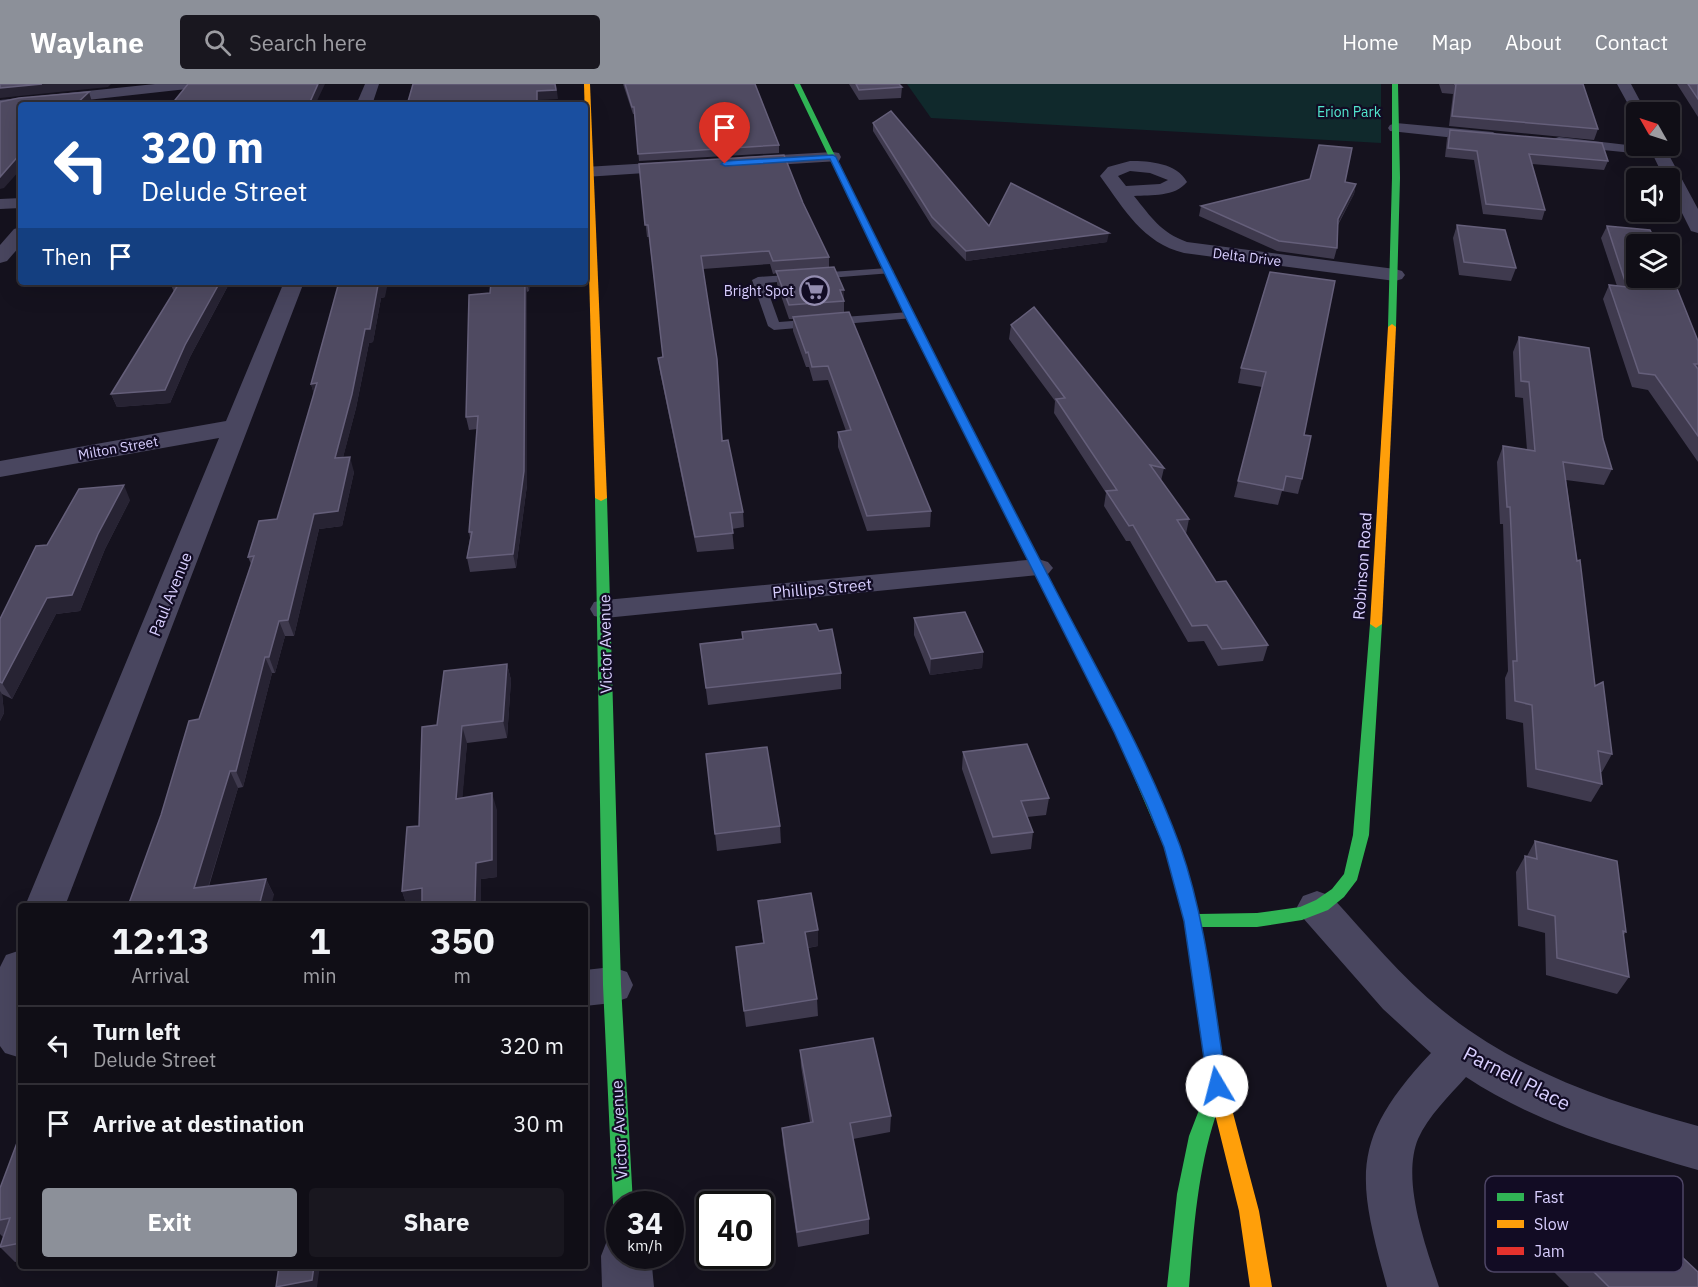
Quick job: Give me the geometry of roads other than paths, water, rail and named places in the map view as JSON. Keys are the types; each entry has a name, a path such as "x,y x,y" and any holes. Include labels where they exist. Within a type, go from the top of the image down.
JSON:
{"street":[{"path":"28,102 196,84"},
{"path":"365,102 372,84"},
{"name":"Victor Avenue","path":"587,84 587,102"},
{"path":"796,84 909,316 1121,732 1172,847 1192,921 1217,1086 1249,1211 1261,1287"},
{"name":"Robinson Road","path":"1192,921 1279,917 1317,907 1337,895 1351,877 1355,867 1360,835 1392,379 1395,275 1395,84"},
{"path":"1624,84 1634,102"},
{"path":"137,102 148,89"},
{"path":"0,105 18,103"},
{"path":"1396,128 1504,138"},
{"path":"1539,141 1626,146"},
{"path":"1661,156 1698,227"},
{"path":"720,164 833,157"},
{"path":"588,172 696,165"},
{"name":"Delta Drive","path":"1123,192 1152,231 1165,240 1184,247 1395,275"},
{"name":"Victor Avenue","path":"588,196 605,609 599,987 622,1191"},
{"path":"0,204 18,203"},
{"path":"0,256 18,236"},
{"name":"Paul Avenue","path":"46,903 293,285"},
{"name":"Milton Street","path":"0,469 236,428"},
{"name":"Phillips Street","path":"605,609 1038,568"},
{"name":"Parnell Place","path":"1317,907 1410,1008 1461,1051 1508,1079 1563,1104 1627,1127 1698,1148"},
{"path":"17,1035 7,1021 7,1015 9,1000 18,976"},
{"path":"1413,1287 1397,1227 1389,1170 1390,1151 1408,1114 1461,1051"},
{"path":"1178,1287 1187,1194 1198,1136 1217,1086"},
{"path":"627,1269 628,1287"}],"lane":[{"path":"888,271 758,280 774,326 909,316"}],"place":[{"name":"Bright Spot","path":"815,291"}],"park label":[{"name":"Erion Park","path":"1349,112"}]}
